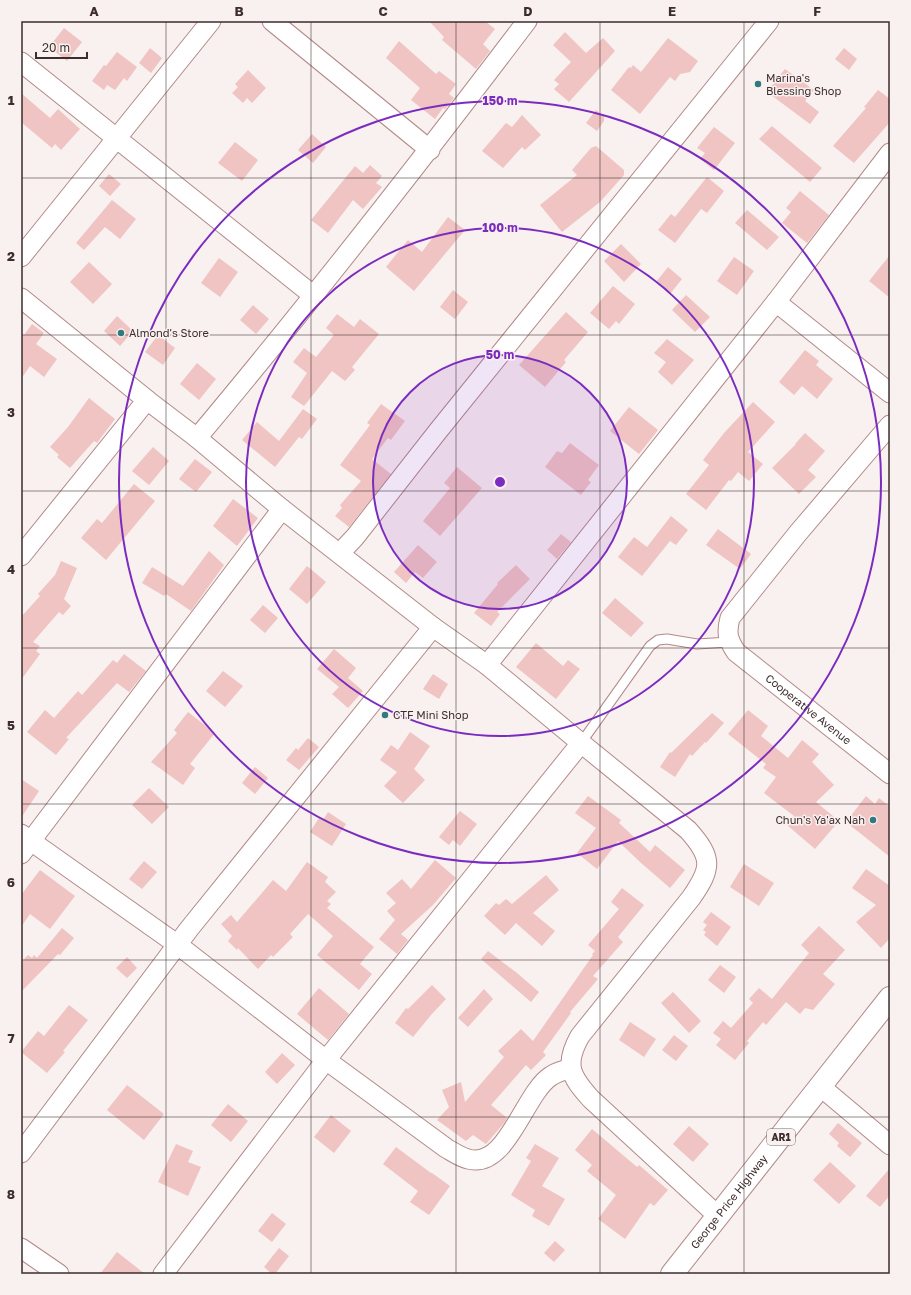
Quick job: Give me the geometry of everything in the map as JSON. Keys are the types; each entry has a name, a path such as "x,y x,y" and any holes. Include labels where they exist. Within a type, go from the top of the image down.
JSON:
{"highway":[{"name":"George Price Highway","path":"672,1274 890,998"}],"street":[{"path":"21,257 115,138 211,21"},
{"path":"272,21 430,150"},
{"path":"197,438 314,296 430,150 528,21"},
{"path":"340,553 355,537 438,431 769,21"},
{"path":"21,62 314,296"},
{"path":"487,665 776,302 890,152"},
{"path":"21,298 147,400 197,438 282,509 433,626 487,665 688,830 700,843 706,855 707,869 701,884 580,1036 573,1048 570,1059 574,1079 591,1099 718,1216"},
{"path":"776,302 890,393"},
{"path":"21,556 147,400"},
{"path":"729,642 727,629 730,618 798,534 890,425"},
{"path":"282,509 24,843 178,944 326,1060 446,1148 469,1160 480,1160 491,1156 500,1147 540,1086 550,1076 560,1071 571,1069"},
{"path":"21,1153 178,944 433,626"},
{"name":"Cooperative Avenue","path":"729,642 736,652 890,774"},
{"path":"163,1274 326,1060 581,743"},
{"path":"821,1087 890,1145"},
{"path":"21,1248 59,1274"}],"lane":[{"path":"581,743 650,646 658,640 667,639 697,644 729,642"}],"building":[{"path":"429,21 485,21 495,29 483,44 490,51 476,69 442,40 444,37"},
{"path":"64,28 82,42 67,61 49,47"},
{"path":"565,32 586,53 603,38 615,51 569,102 554,89 559,84 554,80 571,62 553,45"},
{"path":"668,38 698,61 690,72 680,74 675,81 670,77 640,114 611,90 629,67 631,68 633,65 641,72"},
{"path":"399,41 436,74 439,71 456,84 449,94 454,98 445,109 443,108 435,119 411,100 420,88 386,58"},
{"path":"150,48 162,58 151,73 139,63"},
{"path":"844,48 857,59 849,70 835,59"},
{"path":"117,52 137,67 127,81 124,78 115,90 107,85 104,90 92,81 104,65 106,66"},
{"path":"785,69 814,90 805,101 819,112 810,124 767,92"},
{"path":"248,70 266,88 252,103 247,98 243,103 232,93 238,87 235,84"},
{"path":"878,90 890,99 890,122 854,163 833,146 866,108 864,107"},
{"path":"21,93 50,118 58,109 80,129 61,150 55,144 52,148 21,122"},
{"path":"596,110 604,116 604,121 597,131 586,123"},
{"path":"522,115 541,135 525,150 522,147 503,168 482,151 506,123 512,127"},
{"path":"772,126 822,168 810,182 759,139"},
{"path":"714,127 735,143 714,170 700,159 705,153 697,148"},
{"path":"312,134 326,147 313,163 298,150"},
{"path":"235,142 258,160 242,181 218,163"},
{"path":"596,146 624,170 624,175 600,202 562,232 540,205 577,175 572,170 591,148"},
{"path":"370,165 382,176 376,183 382,187 363,209 353,200 328,233 311,220 355,166 363,173"},
{"path":"109,174 121,184 110,196 99,186"},
{"path":"707,177 724,191 707,213 701,209 675,243 658,230 671,214 675,217"},
{"path":"800,191 829,215 807,243 782,223 791,212 786,208"},
{"path":"112,200 136,219 120,239 105,227 84,250 76,243"},
{"path":"747,210 779,237 767,250 735,223"},
{"path":"448,217 465,230 414,291 386,267 408,240 422,252"},
{"path":"621,244 641,264 624,282 604,261"},
{"path":"890,255 890,298 869,281"},
{"path":"734,257 754,271 737,295 717,281"},
{"path":"219,258 238,272 220,297 201,283"},
{"path":"89,262 112,284 93,304 70,282"},
{"path":"668,267 682,279 670,294 656,282"},
{"path":"613,286 635,304 619,324 616,321 609,329 590,313"},
{"path":"453,290 468,302 455,319 440,307"},
{"path":"686,295 710,317 695,332 672,310"},
{"path":"253,305 269,319 256,334 240,320"},
{"path":"566,312 588,332 564,360 566,362 545,387 519,365"},
{"path":"337,314 354,327 360,319 379,334 352,367 355,370 345,381 332,371 304,406 291,397 307,373 293,362 304,348 316,357 334,335 326,328"},
{"path":"117,316 133,331 120,346 104,331"},
{"path":"32,324 44,333 36,344 57,359 44,377 30,366 21,379 21,333 24,335"},
{"path":"158,335 175,348 163,365 145,352"},
{"path":"667,339 694,360 672,385 658,372 666,362 654,353"},
{"path":"805,350 819,361 816,365 833,379 817,399 802,386 794,395 779,382"},
{"path":"197,363 216,379 199,400 180,384"},
{"path":"89,398 115,419 97,443 94,441 70,468 57,457 59,455 50,447 68,427"},
{"path":"753,402 775,422 748,452 763,464 749,481 738,472 731,481 729,480 706,510 686,494 709,465 703,460 724,433"},
{"path":"381,404 405,421 391,440 388,438 372,459 391,474 349,527 335,516 342,508 340,505 361,481 340,465 370,425 367,423"},
{"path":"629,407 658,430 639,454 610,431"},
{"path":"303,409 317,419 302,439 299,437 275,467 242,440 257,422 279,441"},
{"path":"805,433 825,451 808,470 816,477 799,494 772,468"},
{"path":"570,443 599,465 588,480 591,482 581,495 545,467 557,451 562,453"},
{"path":"153,447 169,461 149,485 132,471"},
{"path":"195,459 212,472 196,492 179,479"},
{"path":"457,467 482,488 440,536 423,521 450,488 444,483"},
{"path":"134,484 155,501 106,560 81,538 97,519 102,523"},
{"path":"233,499 258,518 237,546 213,526"},
{"path":"671,516 688,530 676,545 670,541 642,576 618,557 634,537 647,547"},
{"path":"718,529 751,554 740,569 706,545"},
{"path":"561,534 571,542 557,559 547,550"},
{"path":"418,545 437,562 423,578 415,572 406,583 394,572"},
{"path":"209,551 224,565 191,611 166,594 164,596 142,583 152,567 183,586"},
{"path":"61,561 77,568 64,599 71,606 63,615 59,612 33,642 40,646 36,651 40,654 21,680 21,617 40,596 38,594 55,575"},
{"path":"516,565 530,579 497,612 500,614 491,626 474,613 498,584 497,583"},
{"path":"307,566 326,582 307,604 289,589"},
{"path":"615,598 644,623 631,637 602,613"},
{"path":"263,605 278,618 265,633 250,620"},
{"path":"536,643 563,666 568,660 580,669 556,699 516,667"},
{"path":"334,649 356,668 348,678 363,691 348,708 332,694 339,687 317,669"},
{"path":"124,654 146,671 129,692 117,683 66,738 69,739 56,755 27,732 45,710 54,718 78,691 82,695 113,660 117,663"},
{"path":"223,671 243,686 225,707 206,691"},
{"path":"433,674 448,684 439,699 423,689"},
{"path":"748,710 768,726 761,736 788,758 802,740 819,754 812,762 834,785 816,802 839,821 815,849 787,825 794,816 764,793 776,777 763,768 766,764 728,734"},
{"path":"188,712 215,733 190,764 195,768 183,785 151,762 177,733 174,730"},
{"path":"712,713 724,723 692,756 690,754 675,777 660,767 670,752 671,753"},
{"path":"410,732 430,746 414,769 425,780 403,803 384,786 397,772 380,760 391,745 398,750"},
{"path":"308,738 319,747 299,770 286,760 296,748 298,750"},
{"path":"255,767 268,778 255,794 242,783"},
{"path":"21,779 39,791 21,818"},
{"path":"149,788 169,807 152,824 132,805"},
{"path":"588,796 621,820 619,823 650,852 655,845 685,870 670,888 618,841 597,869 577,853 596,828 575,813"},
{"name":"Chun's Ya'ax Nah","path":"866,796 875,804 879,798 890,807 890,857 846,822"},
{"path":"460,811 477,824 460,846 453,840 449,845 439,837"},
{"path":"328,812 346,824 332,846 310,832 319,818 323,820"},
{"path":"435,860 456,878 433,905 401,934 408,940 397,954 379,939 395,920 387,911 396,903 386,893 402,879 411,889"},
{"path":"144,861 157,872 142,889 129,879"},
{"path":"307,862 328,877 325,882 336,892 327,901 331,904 327,908 374,947 360,964 372,974 359,990 317,955 333,936 308,914 290,934 293,937 273,957 271,955 258,969 238,948 237,950 228,941 232,936 221,924 231,915 237,922 273,880 286,891"},
{"path":"744,864 774,883 759,906 730,887"},
{"path":"866,869 890,886 890,938 881,948 856,922 876,905 852,888"},
{"path":"40,870 75,896 50,929 30,914 21,927 21,895"},
{"path":"546,875 559,890 533,913 555,931 542,946 516,923 505,935 484,916 496,903 499,905 506,899 512,904"},
{"path":"622,888 644,905 618,937 623,942 593,976 598,979 570,1012 571,1013 543,1052 546,1055 531,1070 526,1065 491,1105 507,1118 505,1122 486,1144 473,1135 466,1141 437,1120 449,1107 442,1090 461,1082 465,1102 504,1057 498,1051 521,1029 533,1041 593,955 592,954 595,951 588,945 619,909 611,902"},
{"path":"711,912 731,927 717,946 704,935 706,932 703,930 707,925 703,922"},
{"path":"819,926 845,950 823,974 835,984 813,1010 805,1008 800,1014 786,1002 766,1025 763,1022 747,1041 749,1043 735,1060 716,1045 721,1039 713,1033 723,1021 731,1028 753,1003 749,999 759,988 772,999 809,953 801,945"},
{"path":"62,928 74,938 60,955 58,954 22,991 21,976 23,974 21,972 21,962 28,955 32,958 34,955 37,958"},
{"path":"488,951 539,992 531,1002 481,959"},
{"path":"127,957 137,968 127,978 116,968"},
{"path":"720,965 736,977 724,993 708,980"},
{"path":"432,985 446,999 413,1037 395,1023 406,1008 408,1009"},
{"path":"319,988 349,1014 328,1040 297,1014"},
{"path":"484,989 493,999 468,1027 458,1018"},
{"path":"673,992 701,1021 689,1033 661,1003"},
{"path":"69,1005 88,1020 63,1051 65,1052 47,1073 21,1052 38,1031 44,1036"},
{"path":"630,1022 656,1039 644,1057 619,1040"},
{"path":"674,1035 688,1046 676,1061 662,1050"},
{"path":"282,1053 295,1065 277,1084 265,1072"},
{"path":"127,1085 164,1114 144,1140 107,1110"},
{"path":"228,1104 248,1121 231,1142 211,1125"},
{"path":"331,1115 351,1131 334,1153 314,1137"},
{"path":"838,1123 862,1143 850,1157 837,1146 839,1143 829,1134"},
{"path":"689,1126 709,1144 693,1162 673,1144"},
{"path":"592,1129 637,1167 639,1165 668,1190 654,1206 650,1203 625,1239 598,1219 616,1195 587,1171 592,1165 575,1150"},
{"path":"176,1144 193,1151 188,1162 201,1167 188,1196 158,1182"},
{"path":"535,1144 559,1158 542,1186 565,1199 549,1226 532,1216 535,1210 511,1195 531,1161 526,1158"},
{"path":"396,1147 450,1186 429,1215 410,1202 418,1191 383,1164"},
{"path":"830,1162 856,1186 839,1204 813,1180"},
{"path":"890,1168 890,1195 880,1207 866,1196"},
{"path":"272,1213 286,1224 272,1242 258,1231"},
{"path":"555,1241 565,1250 554,1262 544,1253"},
{"path":"279,1248 289,1256 275,1274 272,1274 264,1267"},
{"path":"117,1252 145,1274 100,1274"}],"place":[{"name":"Marina's Blessing Shop","path":"758,84"},
{"name":"Almond's Store","path":"121,333"},
{"name":"CTF Mini Shop","path":"385,715"},
{"name":"Chun's Ya'ax Nah","path":"873,820"}]}
